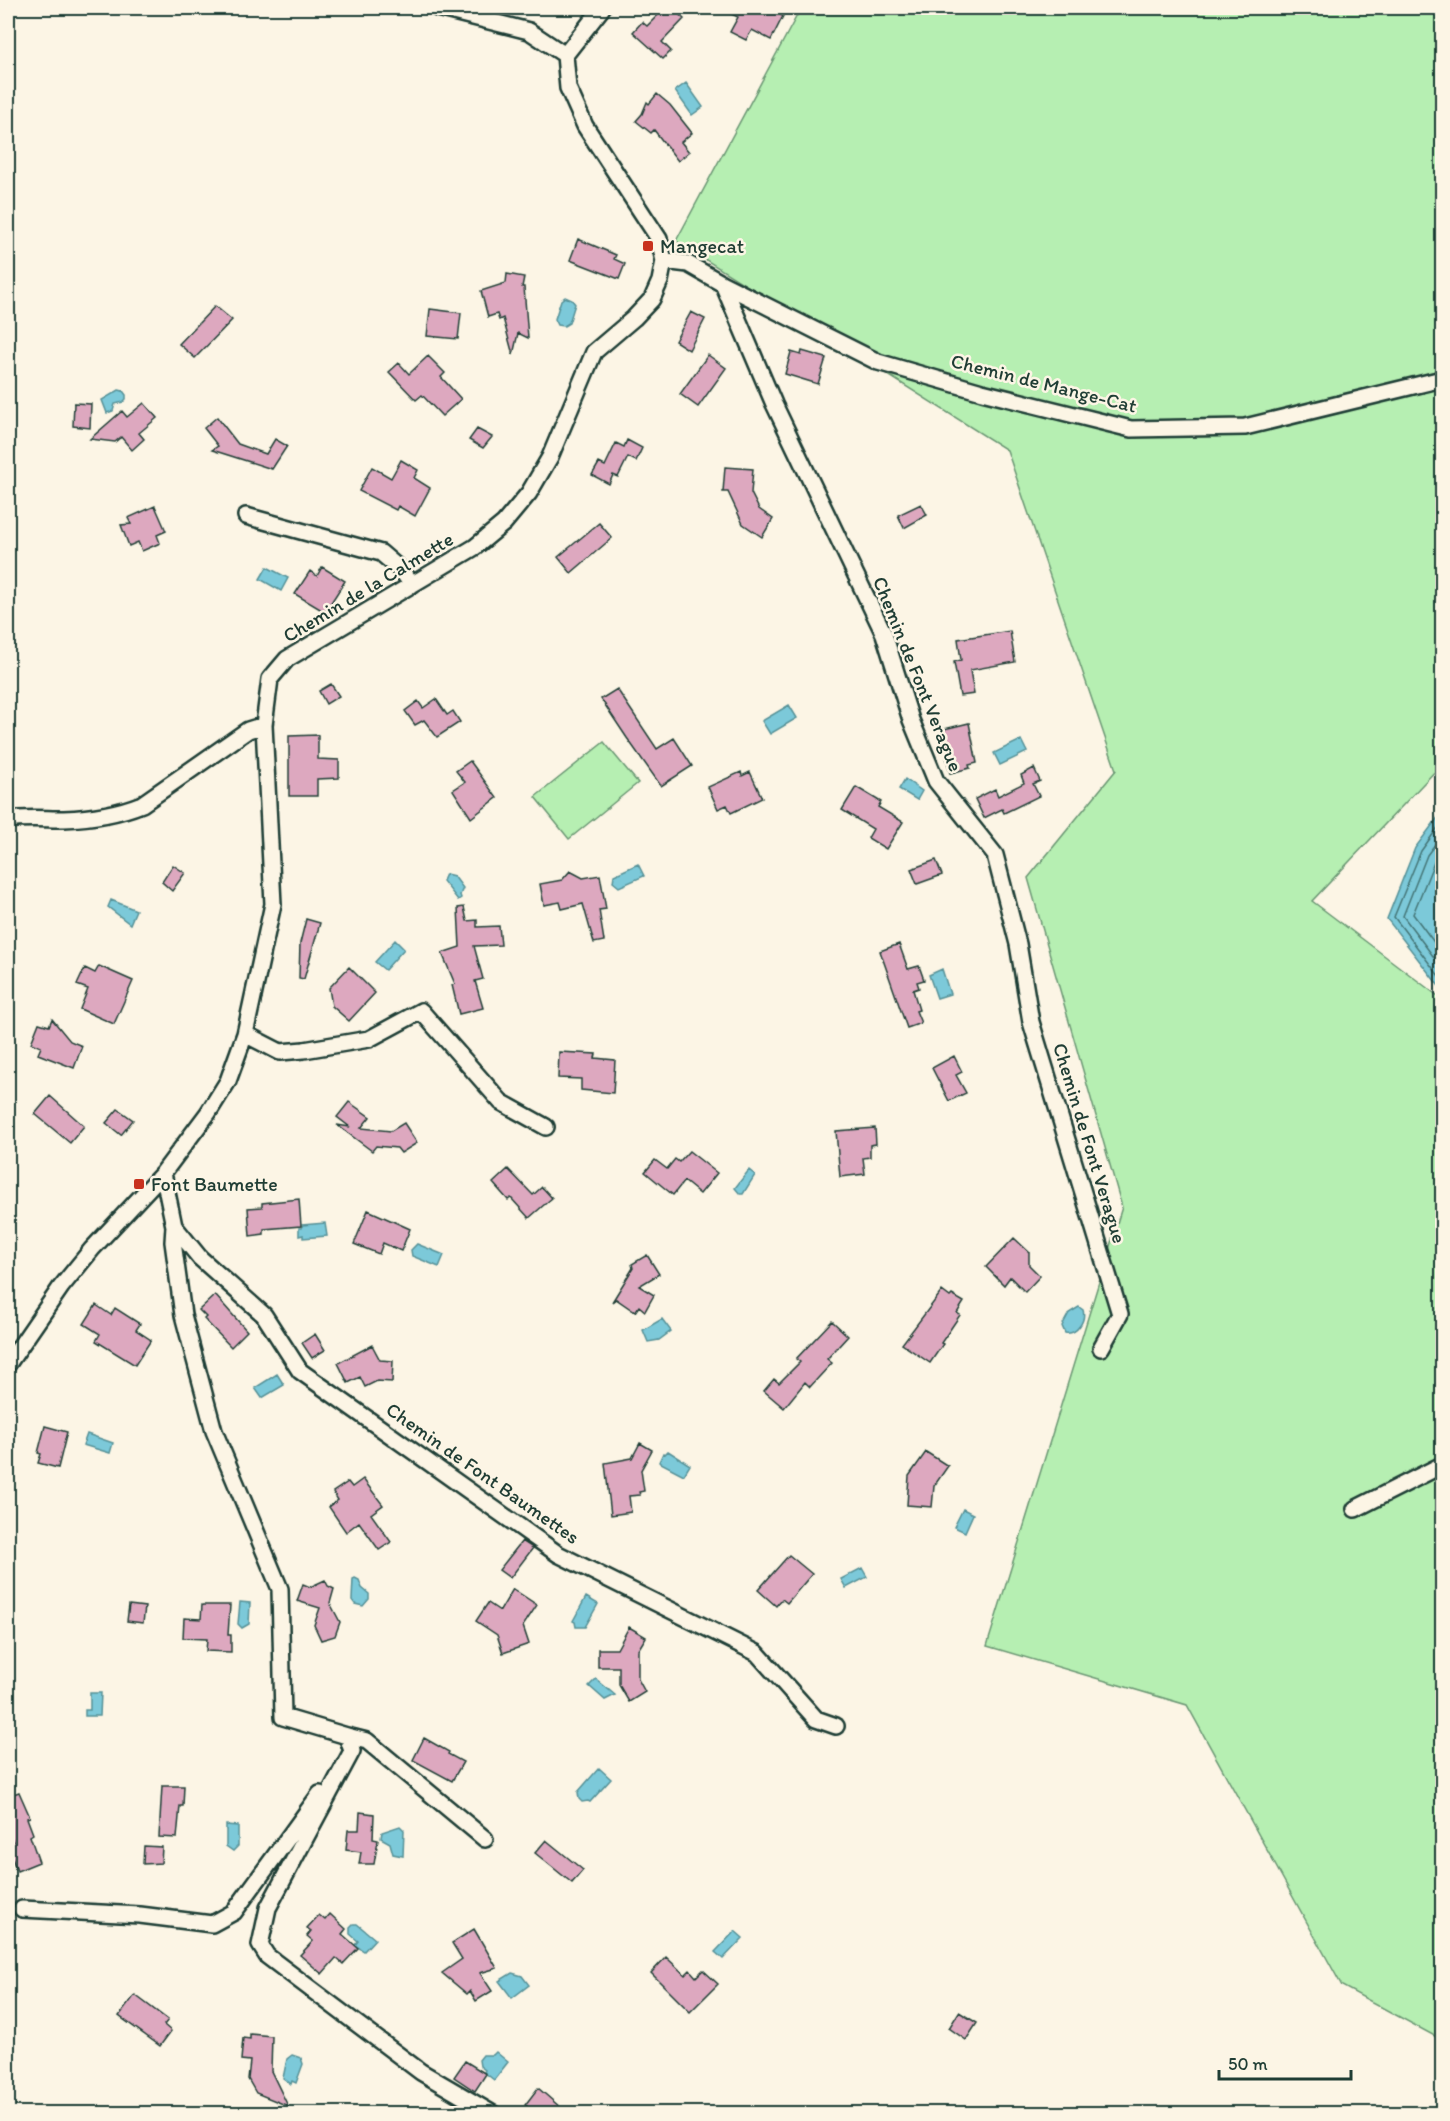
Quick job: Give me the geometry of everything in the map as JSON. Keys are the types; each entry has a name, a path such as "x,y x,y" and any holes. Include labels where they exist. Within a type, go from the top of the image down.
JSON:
{"street":[{"path":"436,8 529,31 565,55"},
{"path":"602,8 565,55 568,88 585,126 659,239 664,261 688,264 723,284"},
{"name":"Chemin de la Calmette","path":"8,1364 61,1287 163,1173 208,1113 228,1081 244,1034 273,904 264,724 270,679 287,659 475,548 504,523 529,493 550,457 594,352 634,318 652,299 660,281 664,261"},
{"name":"Chemin de Mange-Cat","path":"723,284 879,362 982,392 1131,429 1245,427 1443,379"},
{"name":"Chemin de Font Verague","path":"723,284 774,404 884,634 911,720 936,781 995,855 1018,944 1031,1022 1120,1314 1101,1348"},
{"path":"246,516 381,553 402,571 412,585"},
{"path":"8,820 68,819 104,816 125,811 142,804 248,730 264,724"},
{"path":"244,1034 280,1052 304,1050 369,1039 421,1011 501,1102 546,1127"},
{"path":"163,1173 174,1226 173,1242 183,1315 214,1431 280,1589 283,1717 367,1741 485,1839"},
{"name":"Chemin de Font Baumettes","path":"174,1226 200,1258 264,1315 300,1371 558,1554 757,1653 816,1719 836,1725"},
{"path":"1355,1509 1443,1466"},
{"path":"347,1736 352,1751 268,1908 260,1945 267,1956 421,2072 493,2114"},
{"path":"22,1909 140,1915 212,1924 234,1912 352,1751"}],"green space":[{"path":"801,8 1442,8 1442,764 1312,901 1442,999 1442,2040 1342,1986 1187,1705 987,1646 1122,1207 1028,878 1116,770 1007,450 676,241"},
{"path":"604,742 638,783 569,839 535,797"}],"water":[{"path":"686,83 703,107 692,115 675,91"},
{"path":"565,297 575,304 569,323 564,326 558,325 555,319 561,300"},
{"path":"119,390 123,391 126,399 115,404 113,411 107,413 102,400"},
{"path":"267,567 288,578 281,591 260,579"},
{"path":"789,705 797,718 770,734 762,721"},
{"path":"1021,740 1027,752 1000,765 994,753"},
{"path":"905,779 922,791 917,800 899,789"},
{"path":"1442,812 1442,990 1387,919 1415,848"},
{"path":"638,864 644,876 619,887 613,882 614,875"},
{"path":"446,874 454,876 463,888 461,898 458,900 443,881"},
{"path":"111,900 136,910 130,924 108,907"},
{"path":"395,940 404,949 385,970 375,962"},
{"path":"942,969 950,994 937,998 929,975"},
{"path":"749,1170 755,1175 743,1194 740,1194 735,1188"},
{"path":"325,1223 327,1236 303,1238 303,1235 299,1236 299,1228 302,1228 302,1225"},
{"path":"417,1244 444,1255 439,1267 412,1256 411,1250"},
{"path":"1079,1307 1084,1314 1082,1322 1073,1332 1065,1333 1062,1326 1069,1313"},
{"path":"662,1319 671,1331 659,1340 648,1342 643,1330"},
{"path":"277,1374 284,1385 262,1398 255,1388"},
{"path":"87,1434 113,1443 110,1453 83,1445"},
{"path":"668,1451 690,1465 684,1475 659,1462 663,1453"},
{"path":"963,1509 973,1514 965,1532 954,1527"},
{"path":"862,1568 867,1577 846,1588 841,1579"},
{"path":"355,1578 369,1594 369,1599 363,1606 355,1604 352,1600 353,1579"},
{"path":"586,1597 598,1604 585,1627 576,1627 573,1621"},
{"path":"240,1602 250,1603 249,1624 242,1628 238,1624"},
{"path":"596,1679 615,1695 605,1700 589,1686"},
{"path":"90,1693 101,1693 100,1716 85,1716 85,1710 90,1710"},
{"path":"599,1768 611,1779 590,1802 582,1802 578,1792"},
{"path":"226,1825 238,1826 238,1846 233,1851 226,1846"},
{"path":"400,1826 404,1830 403,1856 393,1854 390,1843 381,1838 382,1832"},
{"path":"357,1924 375,1939 364,1951 355,1945 358,1941 350,1934 350,1927"},
{"path":"735,1931 743,1938 723,1959 715,1952"},
{"path":"512,1973 522,1976 529,1985 512,1998 499,1981"},
{"path":"496,2052 508,2062 494,2080 484,2072 479,2060 483,2055 493,2055"},
{"path":"292,2055 301,2058 303,2064 296,2083 292,2081 291,2084 283,2078 287,2059"}],"building":[{"path":"665,8 672,8 684,19 662,42 671,51 663,59 633,32 642,22 647,26"},
{"path":"719,8 766,8 783,16 771,40 752,30 746,40 730,32 738,17"},
{"path":"657,94 670,105 692,133 681,142 689,152 678,161 654,130 651,133 636,121 647,102 649,104"},
{"path":"578,239 616,255 614,259 625,264 619,279 570,260"},
{"path":"507,274 524,277 522,287 524,287 528,338 518,333 513,355 503,318 499,320 497,314 488,317 481,291 506,283"},
{"path":"215,306 232,320 195,358 179,344"},
{"path":"430,309 461,313 458,339 427,336"},
{"path":"691,312 705,319 689,350 675,341"},
{"path":"802,351 826,358 818,384 785,374 791,352 801,355"},
{"path":"708,355 726,368 698,407 680,394"},
{"path":"428,356 445,373 441,377 461,399 442,416 422,395 416,400 389,372 399,363 409,374"},
{"path":"74,403 91,404 90,428 73,426"},
{"path":"144,403 157,418 139,433 144,439 132,450 121,437 115,442 90,439 122,411 127,417"},
{"path":"217,417 238,444 266,454 275,439 287,446 272,469 212,450 218,446 204,428"},
{"path":"477,429 492,437 483,448 469,440"},
{"path":"627,440 642,448 636,461 628,457 618,477 613,475 609,484 592,475 599,463 605,466 616,443 624,447"},
{"path":"401,460 418,470 414,478 430,488 415,516 398,506 396,510 359,491 372,467 391,478"},
{"path":"725,467 753,469 751,493 759,509 773,519 762,537 743,524 728,492 723,492"},
{"path":"921,504 927,515 904,528 898,515"},
{"path":"155,506 166,531 157,535 160,543 142,551 138,542 129,546 121,525 131,524 128,518"},
{"path":"599,523 612,538 571,573 558,557"},
{"path":"322,567 345,581 325,612 295,594 310,571 317,576"},
{"path":"1010,631 1015,662 970,670 974,694 960,696 954,662 961,660 958,639"},
{"path":"331,684 339,696 326,704 319,691"},
{"path":"617,689 657,749 674,738 692,766 661,786 601,699"},
{"path":"436,699 447,715 453,711 460,722 437,737 424,720 415,725 405,711 418,701 423,708"},
{"path":"969,723 977,763 969,765 970,768 950,773 940,730"},
{"path":"318,735 318,759 339,760 339,778 317,779 317,796 289,796 289,736"},
{"path":"470,761 497,798 471,818 453,790 465,782 456,771"},
{"path":"1034,768 1040,781 1033,784 1039,796 1004,813 1002,809 984,818 975,799 995,789 998,796 1024,783 1021,775"},
{"path":"741,772 742,776 750,772 762,798 731,813 727,805 718,809 708,787"},
{"path":"856,787 881,802 878,807 903,822 886,849 868,838 873,829 842,810"},
{"path":"936,860 942,875 917,884 911,869"},
{"path":"173,865 185,873 172,891 162,882"},
{"path":"570,871 583,878 600,875 606,909 599,910 604,941 594,943 583,904 562,909 560,902 544,905 540,884 562,880"},
{"path":"464,907 467,921 477,920 477,927 499,926 501,945 474,946 483,979 475,981 483,1008 459,1014 452,985 455,984 442,953 460,947 458,908"},
{"path":"306,919 320,923 304,979 299,978 300,943"},
{"path":"899,944 908,969 919,966 924,980 917,982 919,988 913,990 919,1010 916,1011 921,1023 907,1028 880,951"},
{"path":"99,966 133,981 114,1024 80,1009 88,989 77,985 85,968 95,973"},
{"path":"349,967 375,993 349,1021 332,1006 329,988"},
{"path":"52,1019 70,1041 82,1046 74,1068 38,1054 41,1047 31,1043 39,1023 49,1026"},
{"path":"559,1052 596,1054 595,1058 615,1060 613,1093 581,1090 581,1079 558,1078"},
{"path":"954,1056 962,1072 956,1075 966,1093 949,1101 932,1068"},
{"path":"50,1096 84,1126 70,1143 35,1114"},
{"path":"349,1102 370,1117 361,1128 391,1131 404,1123 417,1143 401,1153 397,1148 376,1146 372,1151 337,1125 350,1127 337,1117"},
{"path":"118,1109 133,1120 121,1135 106,1123"},
{"path":"875,1128 876,1144 870,1145 870,1157 863,1158 865,1174 840,1177 836,1131"},
{"path":"689,1151 717,1173 700,1194 684,1181 673,1195 645,1172 655,1160 667,1169 675,1159 679,1162"},
{"path":"508,1169 533,1195 542,1187 552,1198 529,1218 493,1183"},
{"path":"299,1199 301,1226 264,1229 264,1234 250,1236 248,1208 262,1207 262,1203"},
{"path":"368,1210 410,1229 401,1251 383,1243 379,1254 354,1244"},
{"path":"1014,1238 1029,1252 1029,1265 1040,1276 1025,1292 1010,1277 1004,1285 986,1267"},
{"path":"647,1255 659,1274 639,1286 654,1295 645,1311 639,1306 635,1312 616,1299 612,1302 633,1268 632,1264"},
{"path":"942,1291 964,1302 957,1313 960,1315 930,1363 902,1344"},
{"path":"215,1295 247,1331 231,1347 204,1319 206,1317 199,1310"},
{"path":"96,1305 111,1315 115,1308 140,1324 136,1330 151,1340 135,1365 96,1341 100,1334 84,1324"},
{"path":"832,1321 848,1336 827,1359 832,1363 810,1387 805,1382 784,1408 764,1391 774,1379 779,1383 800,1362 796,1359"},
{"path":"315,1334 325,1350 312,1358 302,1343"},
{"path":"372,1345 380,1360 393,1361 392,1382 377,1381 365,1387 360,1377 348,1383 338,1363"},
{"path":"45,1426 67,1432 58,1468 38,1463 41,1454 38,1453"},
{"path":"640,1443 652,1450 641,1470 644,1491 639,1492 640,1495 629,1496 631,1512 611,1515 605,1463 632,1458"},
{"path":"926,1452 948,1466 934,1486 932,1507 907,1505 909,1476"},
{"path":"363,1479 383,1505 371,1514 391,1542 379,1550 359,1522 346,1532 329,1507 338,1500 333,1492 348,1482 352,1487"},
{"path":"522,1541 533,1548 510,1578 499,1570"},
{"path":"789,1555 812,1574 787,1603 782,1599 776,1606 758,1590"},
{"path":"325,1580 328,1586 334,1589 330,1603 340,1622 335,1636 321,1640 314,1625 320,1608 297,1601 303,1584 310,1587"},
{"path":"513,1589 537,1605 523,1626 529,1644 503,1653 497,1635 476,1621 488,1603 500,1611"},
{"path":"129,1605 145,1607 143,1623 127,1621"},
{"path":"202,1605 230,1605 228,1635 231,1635 231,1652 206,1651 207,1639 183,1638 184,1618 201,1619"},
{"path":"629,1627 646,1637 638,1650 638,1679 645,1692 629,1702 619,1685 619,1667 598,1667 598,1649 617,1649"},
{"path":"424,1738 463,1762 452,1781 413,1760"},
{"path":"162,1786 184,1786 177,1838 159,1837"},
{"path":"19,1792 30,1817 27,1818 33,1834 30,1836 39,1862 17,1871 8,1848 8,1845 13,1842 8,1828 8,1796"},
{"path":"360,1812 374,1814 373,1839 378,1840 374,1864 359,1864 361,1852 346,1850 348,1830 359,1830"},
{"path":"546,1840 583,1870 572,1883 535,1853"},
{"path":"144,1846 162,1847 161,1863 143,1864"},
{"path":"330,1914 346,1929 342,1934 358,1948 343,1964 336,1958 322,1974 300,1955 313,1941 307,1936 311,1931 307,1928 319,1915 325,1920"},
{"path":"474,1929 497,1968 480,1973 492,1991 476,2001 470,1991 467,1994 442,1973 462,1959 452,1943"},
{"path":"666,1957 685,1975 690,1970 696,1977 703,1970 718,1984 690,2012 651,1973"},
{"path":"135,1995 168,2020 164,2025 171,2031 160,2046 119,2016"},
{"path":"959,2012 977,2023 966,2040 949,2028"},
{"path":"250,2034 272,2036 271,2071 288,2106 256,2093 248,2079 250,2061 241,2060 243,2038 250,2039"},
{"path":"465,2061 486,2074 475,2091 454,2077"},
{"path":"538,2088 568,2114 521,2114"}],"place":[{"name":"Mangecat","path":"648,246"},
{"name":"Font Baumette","path":"139,1184"}]}
